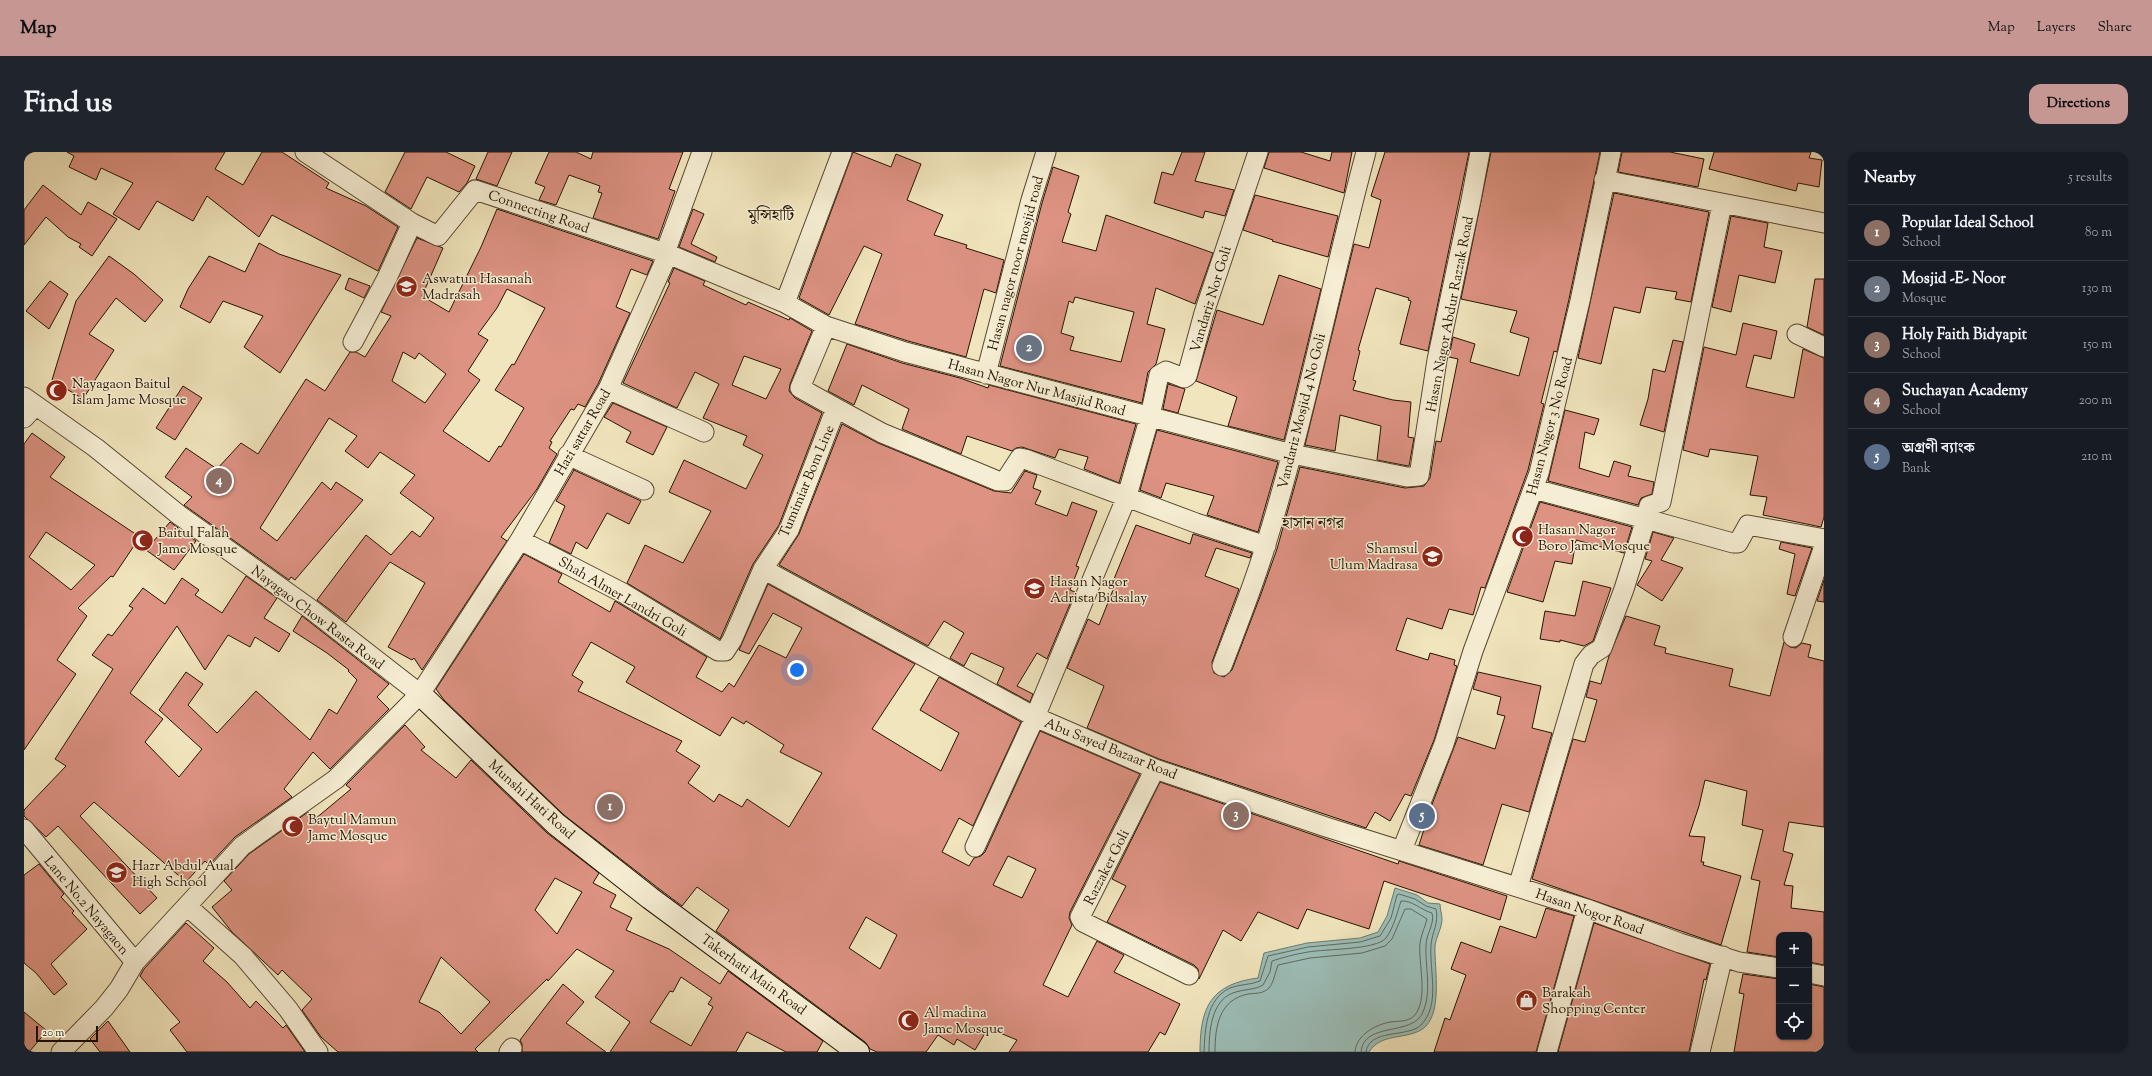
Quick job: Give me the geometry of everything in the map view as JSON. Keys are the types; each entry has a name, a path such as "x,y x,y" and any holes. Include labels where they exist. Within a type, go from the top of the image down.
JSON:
{"street":[{"name":"Hazi sattar Road","path":"61,1052 104,1008 119,989 135,962 242,846 336,779 420,694 520,540 568,455 608,389 666,254 702,152"},
{"path":"785,303 842,152"},
{"name":"Hasan nagor noor mosjid road","path":"986,374 1031,200 1046,152"},
{"name":"Vandariz Nor Goli","path":"1150,416 1159,375 1166,371 1184,378 1188,376 1204,313 1258,152"},
{"name":"Vandariz Mosjid 4 No Goli","path":"1222,666 1266,546 1292,454 1337,261 1366,152"},
{"name":"Hasan Nagor Abdur Razzak Road","path":"1419,476 1437,360 1480,152"},
{"name":"Hasan Nagor 3 No Road","path":"1402,850 1444,744 1473,651 1534,489 1554,414 1611,152"},
{"path":"311,153 412,223 387,278 354,342"},
{"path":"1604,180 1824,223"},
{"name":"Connecting Road","path":"412,223 438,236 475,190 666,254"},
{"path":"1518,887 1584,664 1591,655 1602,648 1624,589 1649,506 1661,502 1722,204"},
{"name":"Hasan Nagor Nur Masjid Road","path":"666,254 785,303 826,326 905,352 1292,454 1407,477 1419,476"},
{"name":"Tumimiar Bom Line","path":"725,651 732,640 763,569 789,530 836,408 800,388 826,326"},
{"path":"1797,334 1824,347"},
{"path":"608,389 704,432"},
{"name":"Nayagao Chow Rasta Road","path":"28,407 96,448 179,515 312,610 420,694"},
{"path":"836,408 882,433 998,481 1005,481 1020,458 1127,496 1196,523 1266,546"},
{"name":"Abu Sayed Bazaar Road","path":"1150,416 1127,496 1035,717 1154,768 1326,827 1402,850"},
{"path":"568,455 644,490"},
{"path":"1534,489 1733,543 1738,543 1741,540 1748,524 1824,539"},
{"name":"Shah Almer Landri Goli","path":"520,540 623,593 718,651 725,651"},
{"path":"1793,637 1824,546"},
{"path":"763,569 1035,717 975,847"},
{"name":"Munshi Hati Road","path":"420,694 556,824 650,898"},
{"name":"Razzaker Goli","path":"1154,768 1080,917 1083,922 1189,975"},
{"name":"Lane No.2 Nayagaon","path":"24,829 135,962"},
{"name":"Hasan Nogor Road","path":"1402,850 1587,909 1680,943 1739,962 1776,968"},
{"name":"Takerhati Main Road","path":"650,898 845,1048"},
{"path":"187,906 243,956 288,1010 318,1052"},
{"path":"1547,1052 1587,909"},
{"path":"1700,1052 1723,956"},
{"path":"1812,974 1824,976"}],"water":[{"path":"1395,888 1417,895 1428,903 1440,904 1442,922 1435,946 1435,1003 1433,1014 1428,1024 1421,1030 1407,1035 1386,1039 1374,1046 1369,1052 1200,1052 1202,1022 1211,1000 1219,992 1229,986 1242,981 1258,978 1264,953 1307,943 1360,938 1378,932 1387,916"}],"building":[{"path":"67,152 225,152 215,169 243,185 262,152 282,152 329,183 326,188 366,206 398,227 378,271 272,215 259,237 207,196 193,221 157,201 139,230 113,214 133,183 101,168 96,180 69,167 74,156"},
{"path":"405,152 446,152 475,166 467,183 459,192 427,177 411,209 385,192"},
{"path":"488,152 512,152 497,186 476,179"},
{"path":"549,152 576,152 591,159 593,152 683,152 669,189 675,191 658,239 593,218 602,193 598,192 600,186 569,175 556,205 539,200 545,187 535,183"},
{"path":"853,152 891,167 896,154 921,164 907,200 943,215 934,235 967,245 966,248 1004,260 996,293 984,289 966,357 855,324 882,254 864,246 829,315 799,298"},
{"path":"1182,152 1205,152 1195,181 1234,190 1225,216 1205,211 1203,218 1154,203 1162,172 1173,175"},
{"path":"1269,152 1301,152 1330,161 1332,152 1352,152 1344,193 1264,168"},
{"path":"1385,152 1469,152 1428,351 1400,344 1411,301 1408,300 1409,298 1376,288 1358,350 1360,351 1353,380 1356,381 1353,390 1393,400 1411,402 1408,437 1414,438 1409,466 1377,460 1381,426 1340,415 1335,451 1305,445 1354,244 1369,248 1381,200 1371,196"},
{"path":"1491,152 1600,152 1557,352 1554,351 1541,403 1544,404 1528,470 1485,588 1481,587 1473,615 1449,609 1442,629 1407,618 1396,650 1428,660 1430,653 1455,660 1454,665 1457,666 1434,740 1411,796 1405,794 1390,821 1375,812 1366,828 1159,759 1087,728 1104,686 1067,668 1088,619 1099,625 1117,580 1114,579 1136,525 1190,544 1193,534 1252,553 1250,558 1216,548 1205,576 1239,589 1212,662 1214,673 1224,677 1232,670 1261,594 1277,549 1300,467 1405,488 1424,486 1430,478 1436,441 1441,442 1458,359 1449,357 1453,337 1475,344 1470,362 1519,376 1529,338 1510,332 1517,311 1461,299"},
{"path":"1622,152 1670,152 1704,159 1698,187 1618,172"},
{"path":"1714,152 1811,152 1809,158 1822,160 1819,187 1798,183 1796,191 1709,169"},
{"path":"1053,167 1079,176 1068,212 1071,214 1062,242 1096,251 1106,215 1213,253 1195,304 1156,288 1147,324 1165,329 1156,364 1148,372 1142,403 1000,366 1042,203","holes":["1075,297 1134,312 1121,362 1070,350 1074,337 1061,333 1069,301 1073,303"]},
{"path":"43,185 81,215 88,202 117,219 92,256 79,247 81,244 68,237 46,217 24,245 24,210"},
{"path":"1614,193 1709,212 1691,302 1675,299 1677,292 1646,287 1640,313 1614,307 1601,364 1578,358"},
{"path":"1255,195 1338,216 1328,257 1272,241 1273,240 1243,230"},
{"path":"497,209 653,261 647,275 631,269 616,307 630,313 598,384 585,407 578,404 574,410 571,409 550,441 552,442 549,448 557,454 537,489 501,537 507,541 422,670 414,658 412,660 388,647 425,583 390,562 346,622 317,600 366,535 391,555 412,531 420,537 434,518 400,493 415,475 380,452 368,468 345,451 357,436 329,418 260,528 277,541 322,482 331,490 336,482 363,500 295,580 291,577 289,580 184,505 192,497 165,477 186,448 217,469 241,443 258,454 306,379 325,391 350,352 356,352 365,357 391,316 381,312 417,238 443,248 422,296 449,312 481,247","holes":["507,289 545,308 514,365 512,364 495,390 524,408 501,447 499,446 489,462 443,431 480,380 468,371 488,340 478,334 497,308","403,352 415,359 419,353 446,374 425,403 392,381"]},
{"path":"693,209 704,214 691,244 717,257 715,262 679,247"},
{"path":"1731,216 1768,223 1764,247 1782,251 1775,283 1739,275 1731,312 1712,307"},
{"path":"259,243 279,254 341,275 280,373 244,347 263,316 223,301 210,323 180,307 188,289 209,256 245,272"},
{"path":"109,256 134,274 163,300 145,322 116,298 89,334 114,350 83,399 52,380 76,301"},
{"path":"674,268 705,281 703,285 746,305 748,302 789,320 790,318 812,331 790,384 789,391 795,398 822,413 779,525 753,564 720,639 627,583 645,545 683,563 711,511 669,492 684,460 746,489 763,455 743,445 747,436 703,418 719,384 695,372 677,408 623,383 670,283 668,282","holes":["744,356 781,369 766,399 732,385"]},
{"path":"1279,275 1321,289 1284,440 1228,426 1237,397 1196,381 1217,310 1263,325"},
{"path":"349,278 370,286 364,298 345,289"},
{"path":"1815,279 1824,279 1824,335 1807,327"},
{"path":"50,281 68,294 49,329 26,311"},
{"path":"1743,323 1777,331 1771,359 1754,355 1746,387 1794,398 1803,349 1824,358 1824,517 1821,527 1763,515 1767,497 1750,495 1758,456 1710,449 1708,457 1683,450 1704,347 1736,355"},
{"path":"1673,340 1683,342 1664,432 1640,425 1648,399 1653,369 1665,372"},
{"path":"847,344 902,363 960,378 988,388 989,385 1136,424 1119,483 1084,469 1088,457 1059,449 1055,458 1022,447 1016,448 1012,451 967,436 961,454 902,429 909,409 862,385 854,405 828,391"},
{"path":"1168,384 1185,389 1178,413 1163,409"},
{"path":"183,386 202,398 175,440 156,428"},
{"path":"613,403 667,427 653,455 626,442 631,432 604,417"},
{"path":"1565,410 1599,419 1594,435 1585,432 1579,468 1609,477 1614,461 1631,466 1628,476 1654,482 1652,494 1641,498 1638,505 1548,481"},
{"path":"842,424 878,443 994,491 1011,493 1025,471 1037,475 1033,488 1041,491 1035,504 1067,516 1072,502 1097,511 1076,566 1079,567 1070,590 1075,592 1047,659 1037,653 1017,686 1033,694 1030,702 997,684 1004,668 971,653 964,666 950,658 964,633 944,621 928,646 779,565 799,534"},
{"path":"1157,430 1278,462 1258,532 1207,515 1214,496 1166,483 1161,498 1140,490"},
{"path":"32,433 65,457 50,477 140,537 113,577 111,576 78,608 87,616 57,660 76,674 24,750 24,444","holes":["46,532 95,565 71,590 29,557"]},
{"path":"574,470 641,501 629,524 607,513 587,549 576,542 571,554 549,543 565,506 556,501"},
{"path":"1540,502 1632,527 1624,553 1576,540 1572,564 1555,561 1543,602 1507,592"},
{"path":"170,522 196,541 174,570 146,550"},
{"path":"1653,532 1674,538 1661,560 1683,568 1662,601 1637,585 1652,561 1645,559"},
{"path":"1781,542 1812,548 1795,596 1787,594 1795,554 1779,549"},
{"path":"524,554 562,574 558,582 610,612 615,601 707,657 696,677 722,692 729,683 734,687 759,645 786,658 802,628 773,613 749,654 739,650 768,584 915,664 872,729 941,771 959,733 920,710 939,677 1021,722 973,826 959,818 942,852 969,866 974,858 981,856 985,852 1040,731 1140,774 1070,912 1069,918 1072,925 1043,985 1068,997 1097,941 1124,955 1114,972 1180,1004 1165,1035 1160,1032 1148,1052 1009,1052 1017,1040 988,1028 975,1050 957,1039 954,1045 938,1035 926,1052 877,1052 870,1049 865,1042 716,931 729,910 697,887 682,906 564,815 444,700 436,689","holes":["591,642 635,667 626,682 720,736 732,717 744,724 746,721 784,745 780,752 822,773 789,827 747,799 742,807 719,794 714,802 688,783 700,766 676,751 682,741 578,691 583,682 572,675","1008,856 1036,869 1022,898 993,885","866,917 897,935 880,969 849,948"]},
{"path":"246,576 277,598 264,618 290,634 279,652 255,637 250,647 228,635 205,670 177,626 130,693 163,719 145,742 179,777 202,749 159,710 186,672 203,684 188,705 217,733 256,691 310,740 329,709 337,714 357,680 348,671 349,670 327,653 293,631 302,616 389,684 377,697 389,709 330,769 313,752 284,789 292,797 235,837 209,865 205,861 186,882 94,802 80,816 157,898 140,914 58,826 46,837 24,816 24,810 66,766 55,759 113,669 92,655 108,634 112,636 133,608 129,606 143,588 165,604 182,578 199,590 195,595 222,613"},
{"path":"1824,580 1824,602 1817,601"},
{"path":"1583,581 1611,588 1593,641 1584,646 1560,640 1560,642 1540,639 1545,611 1575,616"},
{"path":"1626,616 1660,626 1654,645 1666,648 1665,653 1733,669 1729,686 1770,696 1784,642 1790,647 1796,648 1802,643 1811,645 1808,657 1824,661 1824,827 1789,822 1783,851 1793,854 1784,885 1793,886 1791,908 1824,912 1824,965 1812,963 1812,932 1776,932 1776,957 1747,952 1760,881 1751,879 1763,830 1742,825 1747,791 1705,780 1699,806 1689,836 1705,837 1701,862 1704,862 1703,865 1741,876 1721,945 1532,879 1573,739 1585,742 1597,700 1586,697 1590,681 1601,684 1609,656"},
{"path":"1478,672 1541,686 1532,728 1552,733 1529,812 1502,804 1483,865 1419,845 1431,807 1458,737 1495,749 1505,716 1497,714 1501,697 1473,689"},
{"path":"405,725 425,747 421,750 456,778 471,760 547,833 599,873 593,883 616,895 610,907 632,918 626,930 669,949 720,984 728,971 823,1041 817,1052 786,1052 747,1032 736,1052 610,1052 630,1022 595,997 614,971 577,949 548,981 547,979 475,1049 478,1052 338,1052 321,1037 302,1010 312,999 282,970 278,975 232,932 212,907 232,890 224,881 249,854 308,812 315,819 351,789 346,785","holes":["555,878 582,892 557,934 535,910","441,957 490,1002 461,1034 439,1012 419,1002","681,977 712,998 708,1004 713,1007 691,1046 650,1022 670,991 673,992"]},
{"path":"1160,782 1398,864 1399,861 1507,896 1500,920 1384,881 1369,929 1307,909 1298,929 1258,912 1241,941 1223,930 1199,979 1198,969 1194,965 1107,922 1126,886 1112,879"},
{"path":"39,864 64,894 61,897 74,911 72,913 87,929 51,964 67,984 54,995 36,973 24,963 24,875"},
{"path":"1546,908 1574,916 1536,1052 1434,1052 1445,1018 1450,1020 1466,975 1451,969 1461,942 1491,953 1500,926 1536,938"},
{"path":"186,923 214,948 203,961 227,982 250,1008 256,1001 283,1028 286,1025 305,1052 187,1052 170,1030 180,1022 140,976 144,969"},
{"path":"1594,923 1710,964 1706,980 1704,979 1689,1052 1558,1052"},
{"path":"1743,974 1776,979 1776,1040 1812,1040 1812,985 1824,987 1824,1052 1734,1052 1744,994 1739,993"},
{"path":"563,984 584,1002 566,1023 606,1052 522,1052 522,1044 520,1040"},
{"path":"24,1012 47,1031 29,1052 24,1052"},
{"path":"108,1021 130,1052 100,1052 90,1039"}],"place":[{"name":"Aswatun Hasanah Madrasah","path":"406,286"},
{"name":"Mosjid -E- Noor","path":"1029,348"},
{"name":"Nayagaon Baitul Islam Jame Mosque","path":"56,391"},
{"name":"Suchayan Academy","path":"219,481"},
{"name":"Hasan Nagor Boro Jame Mosque","path":"1522,537"},
{"name":"Baitul Falah Jame Mosque","path":"142,540"},
{"name":"Shamsul Ulum Madrasa","path":"1433,556"},
{"name":"Hasan Nagor Adrista Bidsalay","path":"1035,589"},
{"name":"Popular Ideal School","path":"610,807"},
{"name":"Holy Faith Bidyapit","path":"1236,815"},
{"name":"অগ্রণী ব্যাংক","path":"1422,816"},
{"name":"Baytul Mamun Jame Mosque","path":"293,827"},
{"name":"Hazr Abdul Aual High School","path":"117,873"},
{"name":"Barakah Shopping Center","path":"1527,1000"},
{"name":"Al madina Jame Mosque","path":"909,1020"}],"district":[{"name":"মুন্সিহাটি","path":"771,214"},
{"name":"হাসান নগর","path":"1313,522"}]}
